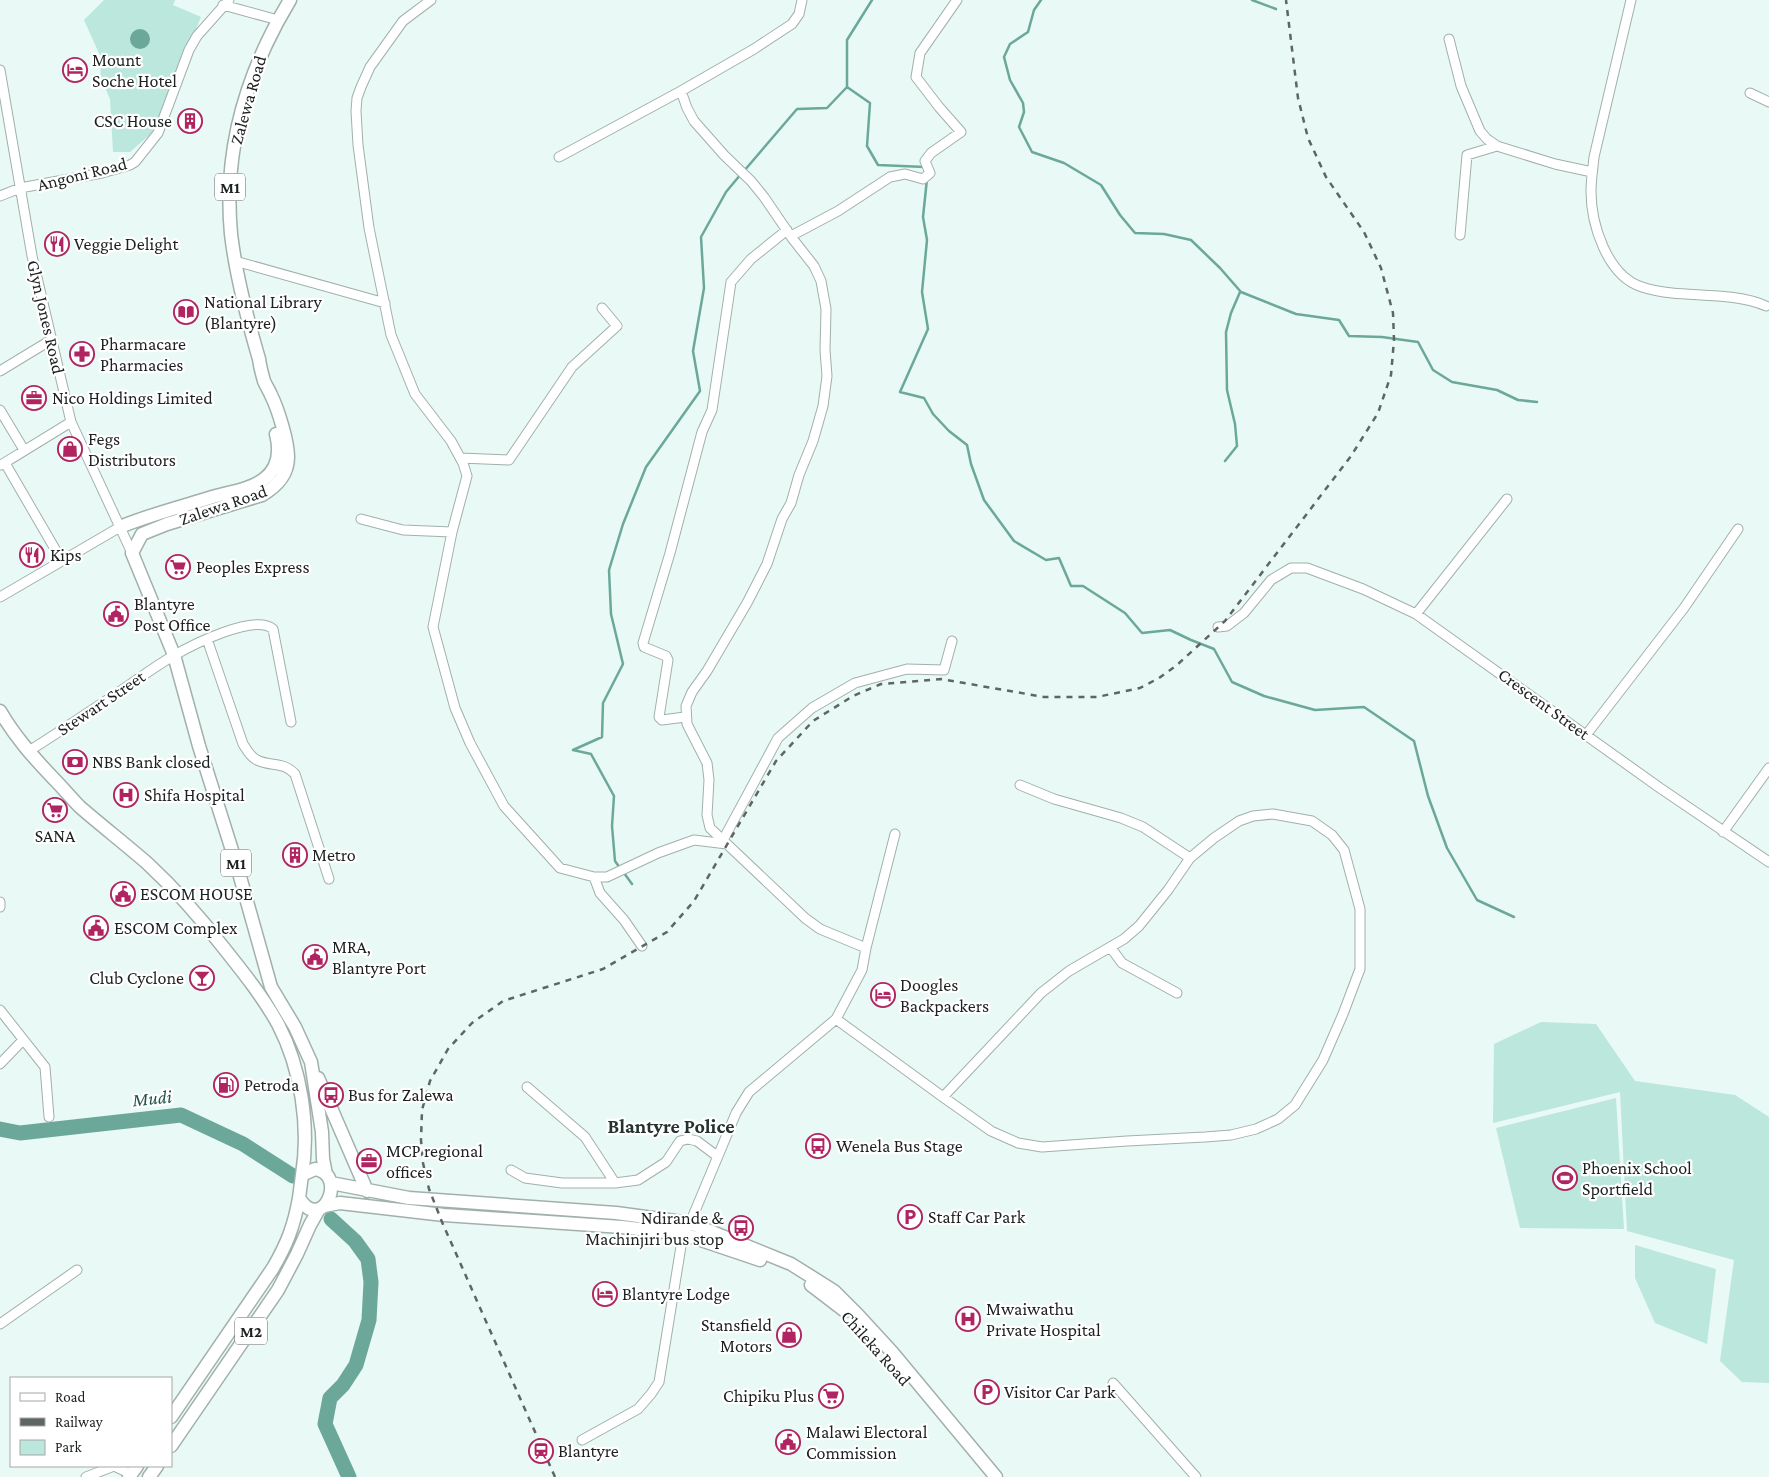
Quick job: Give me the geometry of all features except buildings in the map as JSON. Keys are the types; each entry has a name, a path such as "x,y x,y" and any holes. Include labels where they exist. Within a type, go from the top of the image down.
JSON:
{"highway":[{"name":"Zalewa Road","path":"132,552 142,534 167,524 262,495 271,490 285,473 288,454 286,441 272,395 265,382 243,302 235,261 230,210 230,182 235,133 250,83 263,48 290,0"},
{"name":"Zalewa Road","path":"120,527 141,518 264,480 275,466 279,449 275,428 265,397 265,382"},
{"name":"M1","path":"132,552 174,655 199,746 237,866 271,987 295,1027 311,1062 323,1159 329,1179"},
{"path":"0,711 11,729 29,751 79,806 148,864 198,916 261,996 284,1040 298,1079 303,1106 305,1159 299,1198 308,1208 322,1208 340,1202 436,1214 687,1229"},
{"path":"311,1062 367,1191"},
{"path":"302,1175 314,1169 323,1171 329,1179 367,1191 409,1198 616,1213 687,1229 791,1264 834,1291 892,1352 996,1477"},
{"path":"322,1208 329,1198 329,1179"},
{"name":"M2","path":"172,1416 273,1268 290,1235 299,1198"},
{"name":"M2","path":"172,1445 278,1290 310,1225 322,1208"},
{"name":"Chileka Road","path":"687,1229 784,1268 843,1309 865,1332 986,1477"}],"street":[{"path":"431,0 412,13 399,26 370,67 357,98 356,119 368,228 391,335 415,394 451,441 467,476 452,532 432,627 456,708 466,734 504,806 560,868 594,877 607,877 658,853 694,840 725,842"},
{"path":"559,157 754,49 792,24 799,14 802,0"},
{"path":"685,717 662,720 659,717 668,660 666,656 644,647 643,643 670,553 702,432 712,410 731,282 751,258 789,233 838,211 890,177 905,174 923,178 930,174 925,161 931,153 961,132 916,77 920,53 957,0"},
{"path":"1631,0 1592,172 1592,207 1601,242 1608,256 1624,277 1641,287 1670,293 1752,301 1766,306"},
{"path":"226,3 278,20"},
{"name":"Angoni Road","path":"0,196 20,188 102,173 135,162 158,133 189,50 197,36 226,3"},
{"path":"1449,39 1461,86 1478,127 1487,139 1497,146 1555,164 1592,172"},
{"name":"Glyn Jones Road","path":"0,70 32,256 71,422 132,552"},
{"path":"681,91 694,121 724,156 751,181 814,266 821,280 825,296 827,376 823,406 813,441 799,475 791,502 782,519 767,564 735,624 692,692 686,706 685,717 687,724 707,763 710,780 706,815 710,828 805,918 820,929 866,948"},
{"path":"1750,93 1769,102"},
{"path":"1460,234 1467,156 1497,146"},
{"path":"235,261 385,303"},
{"path":"460,458 509,460 572,367 617,326 602,308"},
{"path":"0,371 51,340"},
{"path":"0,410 24,450"},
{"path":"62,561 2,464 71,422"},
{"path":"1416,614 1507,499"},
{"path":"361,519 403,530 452,532"},
{"path":"0,598 120,527"},
{"path":"1586,735 1684,608 1738,529"},
{"name":"Crescent Street","path":"1218,627 1227,626 1244,613 1271,580 1291,568 1307,568 1362,589 1416,614 1769,862"},
{"name":"Stewart Street","path":"29,751 174,655 236,628 261,624 273,629 291,722"},
{"path":"207,639 243,744 257,760 290,767 296,774 329,879"},
{"path":"725,842 778,738 812,708 855,683 906,669 944,670 952,641"},
{"path":"1724,832 1769,768"},
{"path":"1020,785 1054,800 1094,810 1143,827 1190,858"},
{"path":"836,1019 943,1097 991,1131 1018,1143 1042,1147 1231,1134 1256,1130 1278,1119 1295,1105 1323,1060 1360,969 1360,909 1344,850 1332,835 1312,821 1273,814 1253,816 1239,821 1190,858 1168,890 1138,926 1124,939 1069,971 1041,993 943,1097"},
{"path":"582,1440 638,1409 652,1394 659,1382 687,1229 717,1156 736,1113 748,1092 836,1019 862,970 895,834"},
{"path":"594,877 600,893 624,920 642,946"},
{"path":"0,902 0,907"},
{"path":"1110,948 1122,963 1177,993"},
{"path":"0,1010 45,1067 50,1117"},
{"path":"0,1064 23,1040"},
{"path":"527,1087 585,1137 615,1183"},
{"path":"511,1170 525,1178 552,1182 615,1183 638,1180 666,1162 680,1141 688,1139 697,1141 717,1156"},
{"path":"0,1324 77,1270"},
{"path":"1113,1383 1196,1477"},
{"path":"86,1477 111,1467"},
{"path":"117,1467 133,1472"}],"green space":[{"path":"104,0 175,0 173,5 201,17 153,132 130,152 113,152 110,99 100,76 102,60 84,20"},
{"path":"1541,1022 1596,1024 1635,1081 1735,1095 1769,1117 1769,1383 1742,1382 1720,1361 1734,1260 1627,1231 1620,1092 1493,1123 1494,1044"},
{"name":"Phoenix School Sportfield","path":"1616,1098 1624,1229 1520,1228 1496,1128"},
{"path":"1635,1245 1716,1269 1707,1344 1655,1323 1635,1278"}],"shaded area":[{"path":"140,29 147,32 150,39 147,46 140,49 133,46 130,39 133,32"}],"waterway":[{"path":"744,171 797,109 827,108 847,87 847,40 872,0"},
{"path":"1041,0 1034,10 1028,32 1010,44 1004,57 1010,80 1023,103 1024,112 1019,127 1032,152 1064,163 1101,185 1120,215 1135,233 1164,234 1191,240 1241,292 1296,314 1339,320 1349,336 1382,337 1418,342 1433,370 1452,382 1497,390 1518,400 1537,402"},
{"path":"1252,0 1276,9"},
{"path":"847,87 870,103 867,146 878,165 925,167"},
{"path":"620,868 615,861 612,826 614,796 591,754 573,750 602,737 603,703 623,664 611,614 609,570 623,524 646,467 700,391 693,351 704,288 701,237 726,192 741,174"},
{"path":"927,179 923,217 927,240 922,292 928,329 900,392 924,398 933,414 949,431 967,445 971,464 984,500 1014,541 1046,560 1059,558 1071,586 1083,586 1125,613 1142,633 1170,630 1214,649 1232,682 1264,696 1315,710 1364,707 1414,741 1428,796 1447,848 1477,900 1514,917"},
{"path":"1225,461 1237,446 1235,424 1227,390 1226,332 1231,313 1240,292"},
{"path":"624,873 632,884"},
{"name":"Mudi","path":"0,1129 20,1133 181,1115 243,1144 293,1176"},
{"name":"Mudi","path":"331,1219 355,1241 368,1259 371,1282 369,1320 356,1365 343,1385 330,1398 325,1424 349,1477"}],"railway":[{"path":"555,1477 429,1189 423,1163 421,1140 422,1110 430,1081 448,1049 472,1023 503,1001 603,969 667,932 694,901 776,761 813,721 853,696 881,684 941,679 1044,697 1097,697 1140,688 1159,678 1177,665 1225,621 1351,456 1378,413 1391,375 1394,340 1393,313 1381,268 1364,232 1326,177 1308,138 1298,98 1286,0"}],"place":[{"name":"Mount Soche Hotel","path":"75,70"},
{"name":"CSC House","path":"190,121"},
{"name":"Veggie Delight","path":"57,244"},
{"name":"National Library (Blantyre)","path":"186,312"},
{"name":"Pharmacare Pharmacies","path":"82,354"},
{"name":"Nico Holdings Limited","path":"34,398"},
{"name":"Fegs Distributors","path":"70,449"},
{"name":"Kips","path":"32,555"},
{"name":"Peoples Express","path":"178,567"},
{"name":"Blantyre Post Office","path":"116,614"},
{"name":"NBS Bank closed","path":"75,762"},
{"name":"Shifa Hospital","path":"126,795"},
{"name":"SANA","path":"55,810"},
{"name":"Metro","path":"295,855"},
{"name":"ESCOM HOUSE","path":"123,894"},
{"name":"ESCOM Complex","path":"96,928"},
{"name":"MRA, Blantyre Port","path":"315,957"},
{"name":"Club Cyclone","path":"202,978"},
{"name":"Doogles Backpackers","path":"883,995"},
{"name":"Petroda","path":"226,1085"},
{"name":"Bus for Zalewa","path":"331,1095"},
{"name":"Wenela Bus Stage","path":"818,1146"},
{"name":"MCP regional offices","path":"369,1161"},
{"name":"Phoenix School Sportfield","path":"1565,1178"},
{"name":"Staff Car Park","path":"910,1217"},
{"name":"Ndirande & Machinjiri bus stop","path":"741,1228"},
{"name":"Blantyre Lodge","path":"605,1294"},
{"name":"Mwaiwathu Private Hospital","path":"968,1319"},
{"name":"Stansfield Motors","path":"789,1335"},
{"name":"Visitor Car Park","path":"987,1392"},
{"name":"Chipiku Plus","path":"831,1396"},
{"name":"Malawi Electoral Commission","path":"788,1442"},
{"name":"Blantyre","path":"541,1451"}],"district":[{"name":"Blantyre Police","path":"671,1126"}]}
